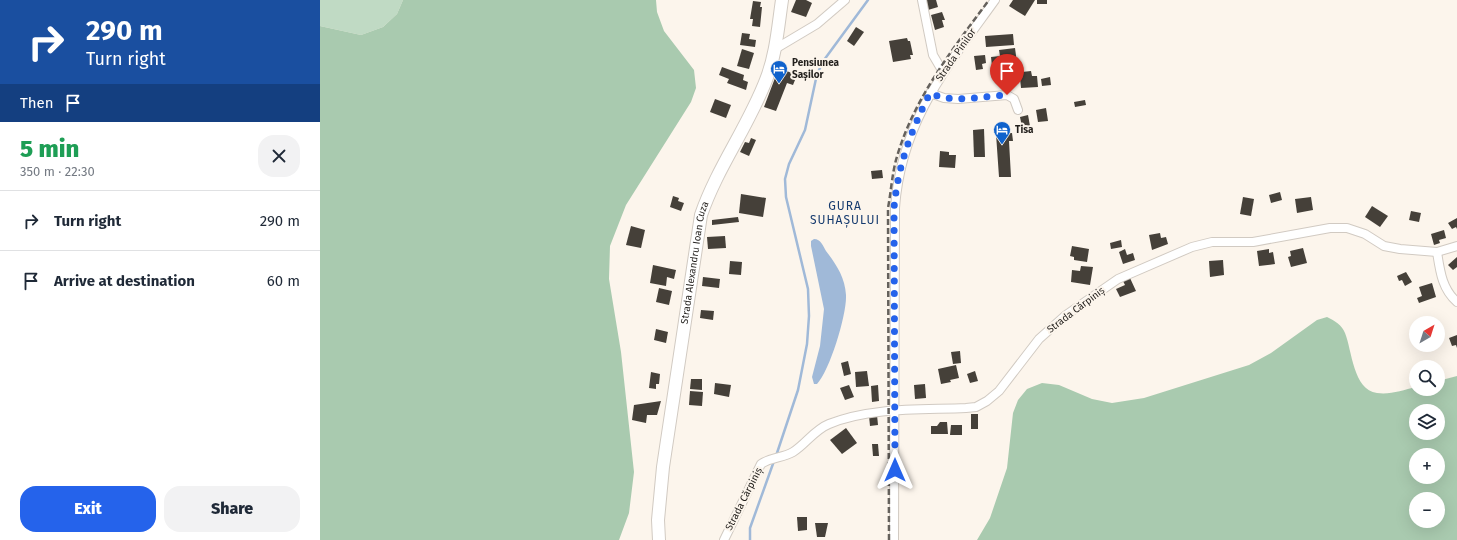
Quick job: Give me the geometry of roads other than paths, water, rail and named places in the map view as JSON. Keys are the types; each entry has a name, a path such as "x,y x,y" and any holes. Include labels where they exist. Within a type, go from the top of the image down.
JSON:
{"main road":[{"name":"Strada Alexandru Ioan Cuza","path":"659,540 658,520 662,467 701,215 712,187 761,93 771,66 775,49 782,0"}],"street":[{"path":"775,49 817,24 845,0"},
{"path":"922,0 934,55 944,72"},
{"name":"Strada Pinilor","path":"894,540 896,192 905,150 930,93 995,0"},
{"path":"930,93 944,98 958,99 1007,95 1014,99 1018,110"},
{"name":"Strada Cărpiniș","path":"724,540 762,464 768,459 794,451 810,436 829,424 868,414 894,411 976,407 987,401 999,391 1039,339 1066,315 1118,279 1192,246 1212,242 1253,242 1330,228 1347,228 1365,234 1384,246 1437,252 1457,246"},
{"path":"1437,252 1443,282 1457,302"}],"water":[{"path":"814,239 822,243 836,266 844,282 846,295 844,315 837,341 827,367 817,384 814,384 812,377 820,346 824,309 811,246 811,241"}],"waterway":[{"path":"776,456 798,390 807,344 809,316 808,289 786,197 785,179 789,164 805,130 817,74 824,60 868,0"},
{"path":"750,540 750,528 774,461"}],"railway":[{"path":"889,540 888,208 893,172 903,138 912,116 923,96 961,38 989,0"}],"place":[{"name":"Pensiunea Sașilor","path":"779,84"},
{"name":"Tisa","path":"1002,145"}],"district":[{"name":"GURA SUHAȘULUI","path":"845,213"}]}
